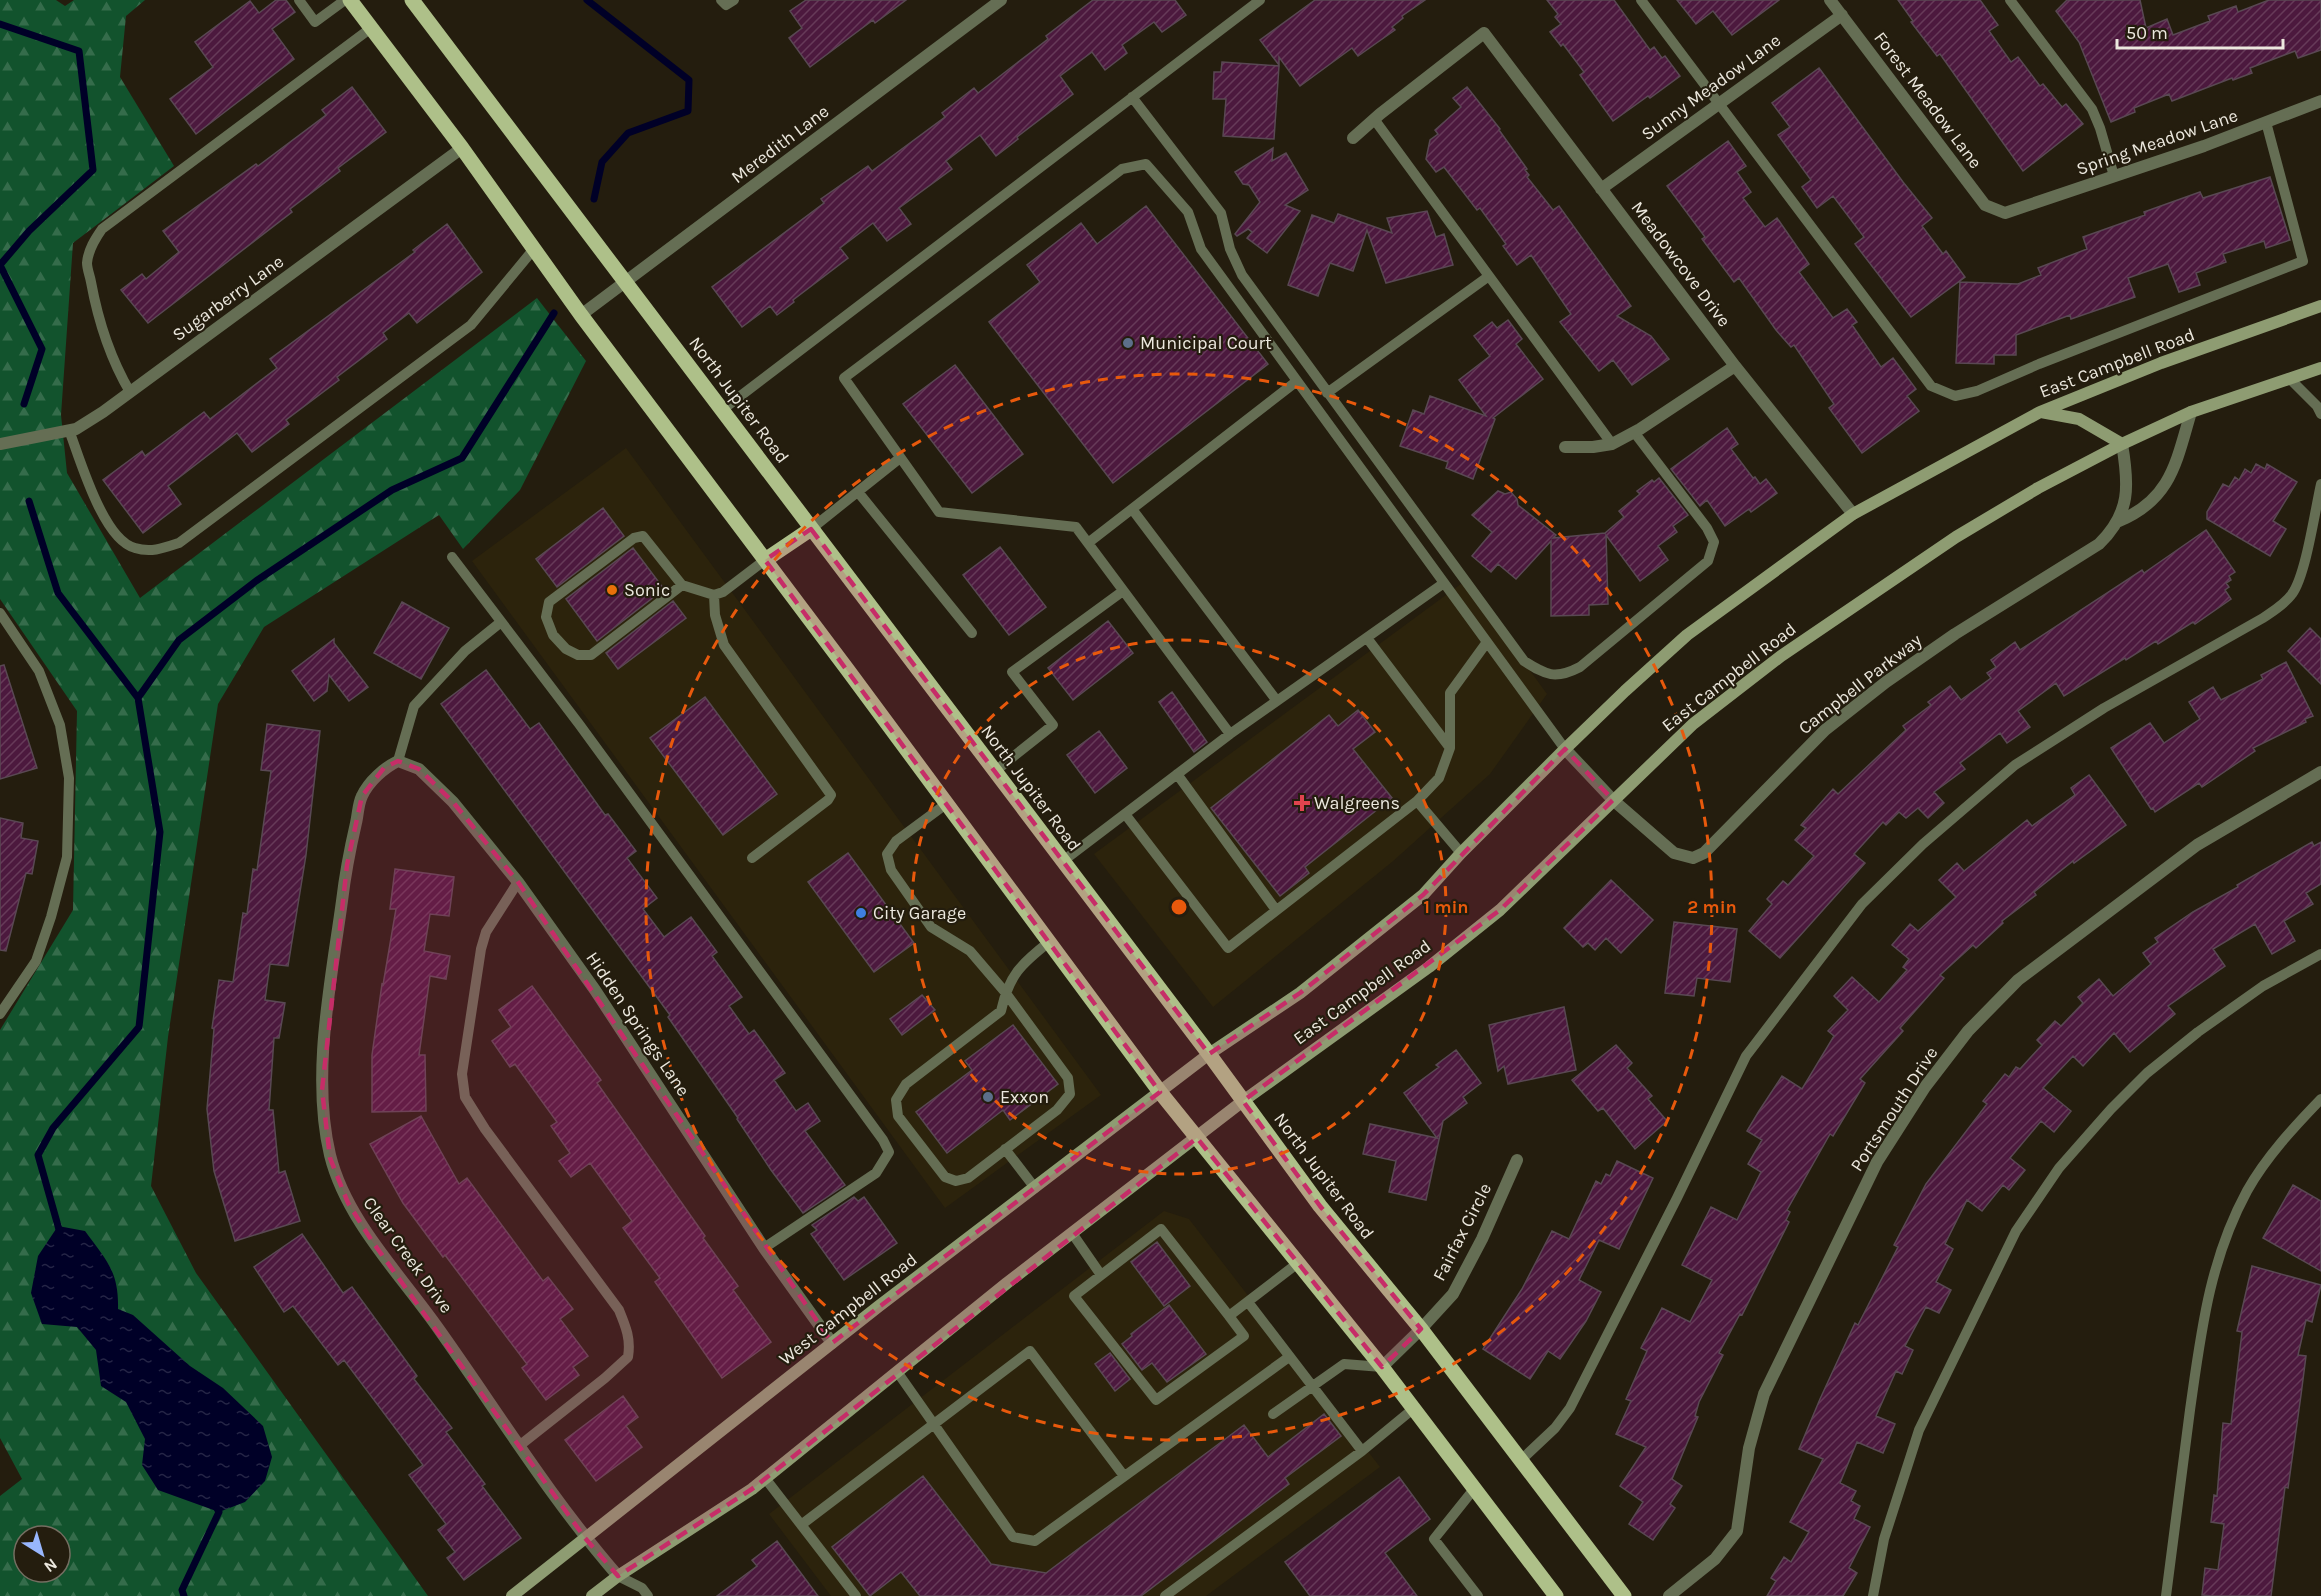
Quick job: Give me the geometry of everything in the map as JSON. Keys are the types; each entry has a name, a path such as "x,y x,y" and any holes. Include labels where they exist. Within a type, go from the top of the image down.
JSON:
{"main road":[{"path":"350,0 462,148 581,315 1160,1092 1382,1367 1556,1596"},
{"name":"North Jupiter Road","path":"412,0 1209,1054 1320,1206 1421,1329 1624,1596"},
{"name":"East Campbell Road","path":"1209,1054 1299,993 1423,895 1565,749 1687,635 1852,514 2040,412 2161,363 2321,306"},
{"name":"East Campbell Road","path":"1197,1138 1243,1101 1429,967 1500,910 1694,724 1781,656 1956,537 2038,488 2122,444 2191,412 2321,368"},
{"path":"2040,412 2079,419 2122,444"},
{"path":"765,560 811,529"},
{"name":"West Campbell Road","path":"512,1596 832,1343 1209,1054"},
{"path":"592,1596 618,1576 765,1478 1072,1233 1197,1138"}],"street":[{"name":"Meredith Lane","path":"581,315 1001,0"},
{"name":"Forest Meadow Lane","path":"1830,0 1985,205 2005,213"},
{"name":"Sunny Meadow Lane","path":"1601,189 1842,15"},
{"name":"Meadowcove Drive","path":"1374,119 1484,33 1736,366 1852,514"},
{"name":"Spring Meadow Lane","path":"2005,213 2204,146 2321,100"},
{"path":"1353,138 1374,119"},
{"name":"Sugarberry Lane","path":"0,444 76,429 103,412 462,148"},
{"path":"1565,447 1612,444 1635,432 1736,366"},
{"name":"Campbell Parkway","path":"2117,522 2136,514 2155,500 2169,478 2191,412"},
{"name":"Campbell Parkway","path":"1565,749 1613,800 1674,853 1693,858 1704,853 1825,730 1886,682 1955,634 2099,544 2117,522 2127,491 2122,444"},
{"name":"Clear Creek Drive","path":"398,761 384,768 362,796 347,865 327,1013 322,1090 324,1126 330,1158 348,1203 372,1241 411,1289 585,1538 618,1576"},
{"name":"Hidden Springs Lane","path":"398,761 419,769 453,802 518,882 595,990 764,1248 832,1343"},
{"name":"Portsmouth Drive","path":"1669,1596 1715,1559 1737,1531 1749,1448 1764,1394 1877,1162 1925,1087 1968,1031 2018,980 2197,845 2321,772"},
{"name":"Fairfax Circle","path":"1382,1367 1453,1294 1482,1239 1517,1160"}],"lane":[{"path":"299,0 315,22 345,0"},
{"path":"721,0 726,5 734,0"},
{"path":"722,410 1260,0"},
{"path":"1641,0 1931,386 1955,396 1977,391 2039,364 2303,261 2266,122"},
{"path":"2010,0 2092,109 2114,176"},
{"path":"130,392 103,332 92,291 87,262 93,242 102,229 371,28"},
{"path":"1132,97 1221,213 1230,249 1242,275 1524,661 1543,673 1563,675 1580,667 1708,561 1714,542 1707,528 1635,432"},
{"path":"1374,119 1612,444"},
{"path":"1230,734 1076,527 939,512 844,378 1122,169 1146,164 1188,212 1201,249 1565,749"},
{"path":"69,430 109,528 119,539 133,548 151,550 179,543 471,325 533,250"},
{"path":"1327,393 1489,276"},
{"path":"2290,379 2317,406 2321,414"},
{"path":"1088,543 1297,381"},
{"path":"811,529 900,458"},
{"path":"1521,1460 1556,1428 1570,1408 1746,1056 1862,904 1923,844 2015,765 2104,708 2263,618 2285,602 2293,594 2300,579 2321,484"},
{"path":"858,492 972,633"},
{"path":"1132,509 1277,701"},
{"path":"682,585 591,655 578,655 566,649 553,635 546,617 549,602 634,538 643,536 682,585 714,595 723,592 765,560"},
{"path":"452,557 593,743 883,1140 889,1152 876,1173 764,1248"},
{"path":"1063,861 1230,734 1444,583"},
{"path":"994,771 1053,725 1012,672 1123,591"},
{"path":"714,595 716,615 724,645 831,795 828,800 752,858"},
{"path":"0,613 39,671 60,725 69,778 67,857 51,917 36,961 0,1014"},
{"path":"398,761 414,706 465,651 501,622"},
{"path":"1367,638 1450,748"},
{"path":"1125,814 1228,948 1417,801 1439,778 1450,748 1450,693 1487,642"},
{"path":"1177,774 1276,910"},
{"path":"1417,801 1461,854"},
{"path":"946,804 896,841 887,854 891,870 931,927 969,951 1005,992 1068,1078 1070,1094 1057,1110 968,1178 956,1181 945,1177 898,1116 896,1100 906,1084 1001,1011 1005,992 1020,965 1048,942"},
{"path":"518,882 486,932 481,949 462,1074 465,1097 485,1129 619,1310 628,1331 630,1344 628,1357 519,1446"},
{"path":"1873,1596 1884,1539 1919,1430 2016,1231 2059,1168 2110,1109 2147,1073 2198,1032 2263,986 2321,954"},
{"path":"2166,1596 2194,1382 2209,1290 2223,1247 2248,1190 2287,1134 2321,1099"},
{"path":"1005,1149 1035,1188"},
{"path":"1161,1229 1229,1316 1244,1336 1156,1400 1074,1296 1161,1229"},
{"path":"1072,1233 1101,1275"},
{"path":"1229,1316 1298,1263"},
{"path":"1248,1302 1362,1451"},
{"path":"801,1525 1030,1351 1124,1476"},
{"path":"898,1373 1013,1537 1035,1541 1289,1357"},
{"path":"1273,1413 1344,1364 1382,1367"},
{"path":"1165,1596 1362,1451 1413,1409"},
{"path":"765,1478 856,1596"},
{"path":"1474,1489 1434,1539 1478,1596"},
{"path":"618,1576 642,1588 648,1596"}],"highlighted area":[{"path":"811,529 1209,1054 1300,993 1423,895 1565,749 1613,800 1500,910 1243,1101 1320,1206 1421,1329 1382,1367 1197,1138 752,1489 618,1576 585,1538 372,1241 348,1203 330,1158 322,1090 347,865 362,796 384,768 398,761 419,769 453,802 518,882 832,1343 1160,1092 765,560"}],"shaded area":[{"path":"626,448 1101,1095 945,1208 472,561"},
{"path":"1465,581 1547,694 1490,774 1392,862 1213,1007 1094,854"},
{"path":"1164,1211 1189,1219 1380,1467 1206,1596 831,1596 769,1514"}],"green space":[{"path":"0,0 56,0 65,6 74,0 145,0 126,16 120,77 174,166 73,243 61,415 67,473 140,598 537,298 586,361 520,490 463,549 439,515 264,627 218,704 168,1037 151,1186 196,1273 428,1596 0,1596 0,1496 22,1479 0,1438 0,1030 73,910 77,711 0,599"}],"water":[{"path":"58,1226 85,1231 99,1250 114,1275 118,1309 133,1315 190,1366 223,1388 263,1426 272,1457 265,1481 245,1502 219,1512 158,1490 142,1465 145,1439 126,1402 101,1386 96,1350 77,1327 42,1324 31,1293 38,1256"}],"building":[{"path":"276,0 286,0 295,12 272,29 294,59 196,134 170,99 213,67 195,42 250,1 259,13"},
{"path":"806,0 906,0 875,23 873,20 810,67 789,38 802,28 790,11"},
{"path":"1093,0 1175,0 1186,15 1162,32 1154,22 1122,45 1127,53 1105,70 1092,52 1060,76 1073,94 996,156 980,135 946,161 952,169 899,208 911,224 887,241 873,223 840,248 848,258 793,300 794,302 777,315 770,306 742,327 712,287 824,203 821,199 868,166 872,171 945,117 942,113 974,88 978,93 1048,39 1046,36"},
{"path":"1315,0 1425,0 1402,16 1403,18 1392,27 1395,30 1358,56 1352,48 1300,86 1279,57 1279,65 1260,40"},
{"path":"1547,0 1614,0 1650,50 1654,47 1662,58 1665,56 1680,76 1613,121 1580,75 1584,72 1563,44 1561,46 1550,32 1561,24 1555,17 1558,14"},
{"path":"1677,0 1779,0 1732,35 1713,11 1696,24"},
{"path":"1898,0 1980,0 1998,25 1989,31 2011,62 2018,57 2040,86 2043,84 2062,107 2066,104 2083,124 2023,171 1940,54 1937,56 1911,22 1913,21"},
{"path":"2067,0 2140,0 2146,28 2167,19 2173,35 2210,21 2208,16 2236,6 2238,12 2269,0 2321,0 2321,50 2298,58 2295,51 2250,68 2252,73 2233,80 2232,78 2172,101 2169,94 2134,108 2135,112 2111,122 2079,42 2056,11"},
{"path":"1222,62 1279,66 1274,139 1223,136 1226,99 1213,99 1214,72 1221,72"},
{"path":"1819,68 1932,218 1922,226 1943,254 1946,251 1965,277 1911,317 1855,244 1864,237 1833,196 1817,208 1802,187 1811,180 1778,135 1790,127 1772,103"},
{"path":"352,87 386,132 338,168 340,171 290,209 292,212 148,323 121,290 142,274 146,279 179,252 163,231 256,164 258,166 326,115 322,110"},
{"path":"1467,87 1500,129 1527,169 1525,170 1529,175 1527,177 1553,210 1559,206 1631,306 1617,316 1651,336 1669,359 1632,385 1613,360 1599,371 1560,322 1571,314 1531,255 1517,265 1503,246 1506,244 1480,208 1477,210 1444,167 1436,172 1426,159 1430,140 1438,134 1435,130 1461,107 1453,98"},
{"path":"1728,141 1746,166 1737,172 1751,192 1743,198 1765,227 1777,218 1809,264 1799,272 1833,318 1847,309 1857,322 1852,325 1881,367 1893,358 1916,389 1907,396 1919,411 1862,453 1829,408 1834,404 1794,345 1791,347 1776,330 1739,278 1734,282 1702,239 1705,237 1667,186"},
{"path":"1273,148 1272,161 1286,153 1308,190 1285,205 1300,211 1267,253 1247,238 1252,232 1248,229 1237,236 1235,234 1260,202 1249,185 1243,184 1235,172"},
{"path":"2270,177 2290,240 2266,248 2264,241 2223,254 2226,262 2196,273 2200,285 2179,292 2168,264 2128,278 2135,297 2071,319 2070,315 2016,335 2016,355 1994,355 1994,364 1956,363 1960,282 2018,284 2041,275 2038,268 2087,249 2083,237 2200,192 2203,198"},
{"name":"Municipal Court","path":"1146,206 1268,364 1113,483 989,322 1040,282 1027,265 1081,223 1097,244"},
{"path":"1427,211 1436,237 1444,234 1453,265 1386,283 1367,230 1353,271 1330,263 1318,296 1288,285 1312,215 1334,223 1338,214 1392,233 1387,218"},
{"path":"447,224 482,272 417,323 409,313 383,333 387,339 337,377 339,380 286,420 289,424 252,452 237,433 168,486 181,504 143,533 103,480 142,451 145,456 204,412 210,419 277,368 270,359 415,252 413,250"},
{"path":"1508,320 1522,339 1516,344 1543,379 1493,418 1495,419 1473,479 1446,468 1448,462 1400,446 1413,410 1424,414 1430,396 1486,416 1459,380 1490,356 1474,336 1492,322 1497,328"},
{"path":"955,365 1023,454 972,493 903,404"},
{"path":"1727,428 1738,444 1731,449 1753,478 1755,477 1760,484 1766,479 1777,493 1751,512 1749,509 1725,526 1707,500 1700,506 1671,469"},
{"path":"2256,464 2265,469 2267,464 2297,482 2273,521 2286,529 2270,556 2207,519 2207,512 2223,484 2229,487 2235,477 2239,480 2245,469 2251,473"},
{"path":"1659,478 1688,515 1673,526 1677,532 1658,546 1668,560 1640,581 1606,535 1608,604 1589,605 1589,615 1551,616 1551,541 1516,579 1498,564 1491,572 1472,556 1492,532 1472,515 1498,491 1505,494 1511,492 1517,499 1518,505 1556,535 1553,538 1605,533 1624,517 1619,511 1640,494 1637,491 1652,480 1654,482"},
{"path":"603,508 624,536 557,587 536,559"},
{"path":"2206,530 2235,572 2229,576 2231,580 2226,583 2229,587 2225,590 2231,599 2195,624 2193,622 2158,644 2156,641 2126,660 2125,658 2064,696 2056,683 2018,711 2030,727 2007,743 2000,733 1960,763 1965,769 1934,792 1944,803 1928,818 1918,808 1906,818 1899,812 1886,825 1883,822 1854,854 1865,863 1780,958 1749,931 1772,904 1767,899 1783,881 1788,885 1814,856 1795,840 1806,828 1801,825 1833,789 1838,794 1906,730 1903,726 1931,705 1928,702 1950,686 1961,700 1991,678 1987,673 1996,667 1991,660 2015,642 2020,650 2142,570 2144,573"},
{"path":"1000,547 1046,607 1009,635 963,575"},
{"name":"Sonic","path":"633,548 664,589 597,641 566,599"},
{"path":"673,601 686,618 618,669 606,653"},
{"path":"402,602 449,628 421,679 374,653"},
{"path":"1108,621 1133,653 1073,700 1048,668"},
{"path":"2310,628 2321,639 2321,684 2288,651"},
{"path":"334,639 334,643 368,687 349,701 329,675 327,691 314,701 292,671"},
{"path":"2286,662 2313,716 2305,719 2306,722 2253,748 2255,751 2202,787 2199,783 2155,812 2153,808 2151,809 2111,748 2150,723 2164,743 2200,719 2189,702 2213,687 2221,700 2263,679 2261,675"},
{"path":"4,665 37,768 0,779 0,666"},
{"path":"486,670 530,729 539,723 605,815 608,814 636,851 627,858 657,898 643,909 664,937 691,917 717,952 712,956 742,997 729,1006 749,1034 754,1030 785,1073 774,1080 796,1111 808,1103 820,1121 805,1131 845,1185 803,1213 771,1170 668,1017 670,1015 441,704"},
{"path":"1172,692 1207,742 1194,752 1159,702"},
{"path":"705,697 777,794 723,835 650,738"},
{"name":"Walgreens","path":"1358,710 1375,732 1353,749 1392,798 1305,867 1309,873 1280,896 1211,808 1329,715 1338,726"},
{"path":"267,724 320,731 306,855 288,966 270,964 265,1000 285,1003 279,1038 274,1038 269,1110 273,1110 279,1173 285,1171 300,1221 235,1241 214,1171 207,1109 214,1029 212,1028 219,980 233,982 243,913 247,914 253,869 257,870 271,771 261,770"},
{"path":"1099,731 1127,768 1095,793 1067,755"},
{"path":"2089,775 2126,825 2074,863 2073,861 2034,892 2036,895 2002,921 2003,923 1976,948 1973,945 1940,975 1944,978 1900,1028 1903,1031 1860,1079 1865,1083 1833,1136 1830,1134 1787,1210 1790,1212 1786,1220 1789,1222 1742,1315 1740,1314 1719,1353 1723,1355 1699,1402 1695,1416 1698,1417 1672,1479 1682,1486 1670,1504 1675,1508 1653,1540 1629,1524 1643,1502 1620,1486 1646,1447 1616,1434 1631,1401 1626,1399 1647,1351 1641,1348 1662,1308 1690,1322 1712,1280 1682,1265 1711,1207 1737,1220 1761,1172 1748,1164 1762,1140 1747,1131 1782,1076 1802,1089 1834,1036 1828,1031 1848,1010 1834,996 1852,977 1879,1002 1907,970 1903,967 1909,959 1892,945 1910,924 1918,931 1956,897 1939,880 1957,863 1964,871 2027,820 2032,826 2075,795 2071,788"},
{"path":"0,818 23,823 21,838 38,841 32,874 26,873 6,951 0,950"},
{"path":"2312,842 2314,846 2321,842 2321,884 2306,893 2313,904 2284,921 2295,941 2272,954 2255,924 2213,949 2225,966 2168,1006 2175,1014 2130,1052 2114,1033 2083,1066 2073,1056 2043,1088 2071,1111 2054,1132 2041,1121 2010,1158 2025,1170 2009,1190 2003,1185 1982,1211 1967,1200 1945,1244 1953,1249 1936,1282 1951,1290 1939,1313 1926,1307 1905,1346 1913,1350 1902,1374 1896,1371 1876,1416 1895,1424 1883,1453 1857,1442 1840,1483 1856,1491 1851,1501 1860,1506 1854,1519 1870,1527 1849,1568 1857,1573 1843,1596 1767,1596 1776,1581 1771,1578 1784,1557 1791,1562 1809,1532 1790,1522 1823,1459 1799,1449 1820,1399 1855,1323 1858,1325 1898,1247 1894,1245 1926,1184 1987,1104 1983,1101 2005,1074 2009,1077 2016,1067 2020,1069 2042,1045 2037,1040 2055,1021 2061,1026 2083,1003 2078,997 2099,979 2113,996 2151,964 2143,953 2158,942 2155,938 2193,912 2238,887 2237,885"},
{"name":"City Garage","path":"848,853 914,943 874,972 808,882"},
{"path":"395,869 454,877 449,916 430,914 424,951 450,956 446,979 430,976 419,1055 425,1055 426,1111 372,1112 372,1055 396,909 390,909"},
{"path":"1611,880 1653,920 1621,953 1606,938 1595,950 1588,943 1583,947 1564,928"},
{"path":"1674,922 1737,929 1730,982 1697,978 1694,996 1665,993"},
{"path":"532,986 601,1080 597,1083 705,1236 703,1238 738,1286 733,1290 771,1342 722,1378 655,1282 660,1278 623,1228 632,1221 590,1163 571,1177 559,1161 570,1153 551,1126 557,1122 515,1064 510,1067 492,1041 511,1027 499,1010"},
{"path":"922,995 935,1010 902,1035 890,1019"},
{"path":"1564,1007 1576,1070 1508,1084 1504,1066 1498,1071 1489,1025"},
{"name":"Exxon","path":"1013,1025 1058,1084 1010,1120 1003,1110 947,1153 916,1112 972,1070 965,1061"},
{"path":"1616,1045 1632,1063 1627,1068 1652,1096 1648,1099 1667,1121 1635,1149 1603,1108 1598,1111 1572,1080"},
{"path":"1456,1050 1481,1083 1463,1097 1467,1103 1443,1121 1426,1200 1389,1192 1396,1161 1363,1154 1370,1124 1437,1138 1404,1093 1439,1067 1436,1065"},
{"path":"421,1116 459,1184 467,1178 543,1281 548,1277 573,1309 560,1319 588,1356 573,1367 579,1375 546,1400 522,1368 527,1364 403,1203 370,1144"},
{"path":"1617,1161 1653,1178 1619,1249 1599,1240 1579,1280 1601,1292 1586,1321 1560,1359 1548,1351 1530,1379 1483,1349 1522,1289 1552,1231 1569,1239 1596,1181 1601,1184 1606,1174 1610,1176"},
{"path":"2293,1185 2321,1201 2321,1271 2263,1238"},
{"path":"854,1197 858,1201 864,1197 897,1243 844,1280 811,1234 817,1230 812,1225"},
{"path":"302,1234 343,1293 352,1287 417,1376 414,1379 452,1428 446,1432 485,1484 482,1486 521,1538 464,1580 447,1558 455,1552 438,1530 446,1524 409,1475 423,1465 344,1360 338,1365 293,1306 284,1312 254,1267"},
{"path":"1157,1242 1190,1286 1164,1306 1131,1262"},
{"path":"2252,1266 2321,1285 2312,1322 2306,1320 2298,1355 2306,1356 2288,1488 2285,1487 2271,1596 2202,1595 2205,1568 2218,1570 2224,1524 2211,1522 2214,1495 2217,1496 2223,1423 2231,1424 2242,1332 2237,1331"},
{"path":"1169,1305 1206,1354 1167,1382 1152,1363 1142,1370 1122,1344 1132,1336 1131,1334"},
{"path":"1110,1353 1130,1379 1115,1391 1095,1364"},
{"path":"623,1396 638,1417 626,1426 642,1447 596,1481 565,1440"},
{"path":"1324,1414 1341,1436 1285,1478 1289,1484 1141,1596 920,1596 901,1572 870,1596 832,1547 923,1476 991,1564 1046,1573 1244,1425 1268,1457"},
{"path":"1399,1477 1430,1519 1385,1553 1417,1596 1310,1596 1285,1562"},
{"path":"777,1541 818,1596 717,1596 757,1566 752,1560"}],"waterway":[{"path":"587,0 689,80 688,111 628,133 602,162 594,199"},
{"path":"0,24 79,51 93,170 29,231 0,265 42,349 24,404"},
{"path":"138,698 179,640 256,581 392,490 462,458 554,313"},
{"path":"29,501 58,593 138,698 160,832 139,1027 53,1128 38,1155 60,1233"},
{"path":"184,1596 182,1590 219,1512 215,1505"}],"place":[{"name":"Municipal Court","path":"1128,343"},
{"name":"Sonic","path":"612,590"},
{"name":"Walgreens","path":"1302,803"},
{"name":"City Garage","path":"861,913"},
{"name":"Exxon","path":"988,1097"}]}
